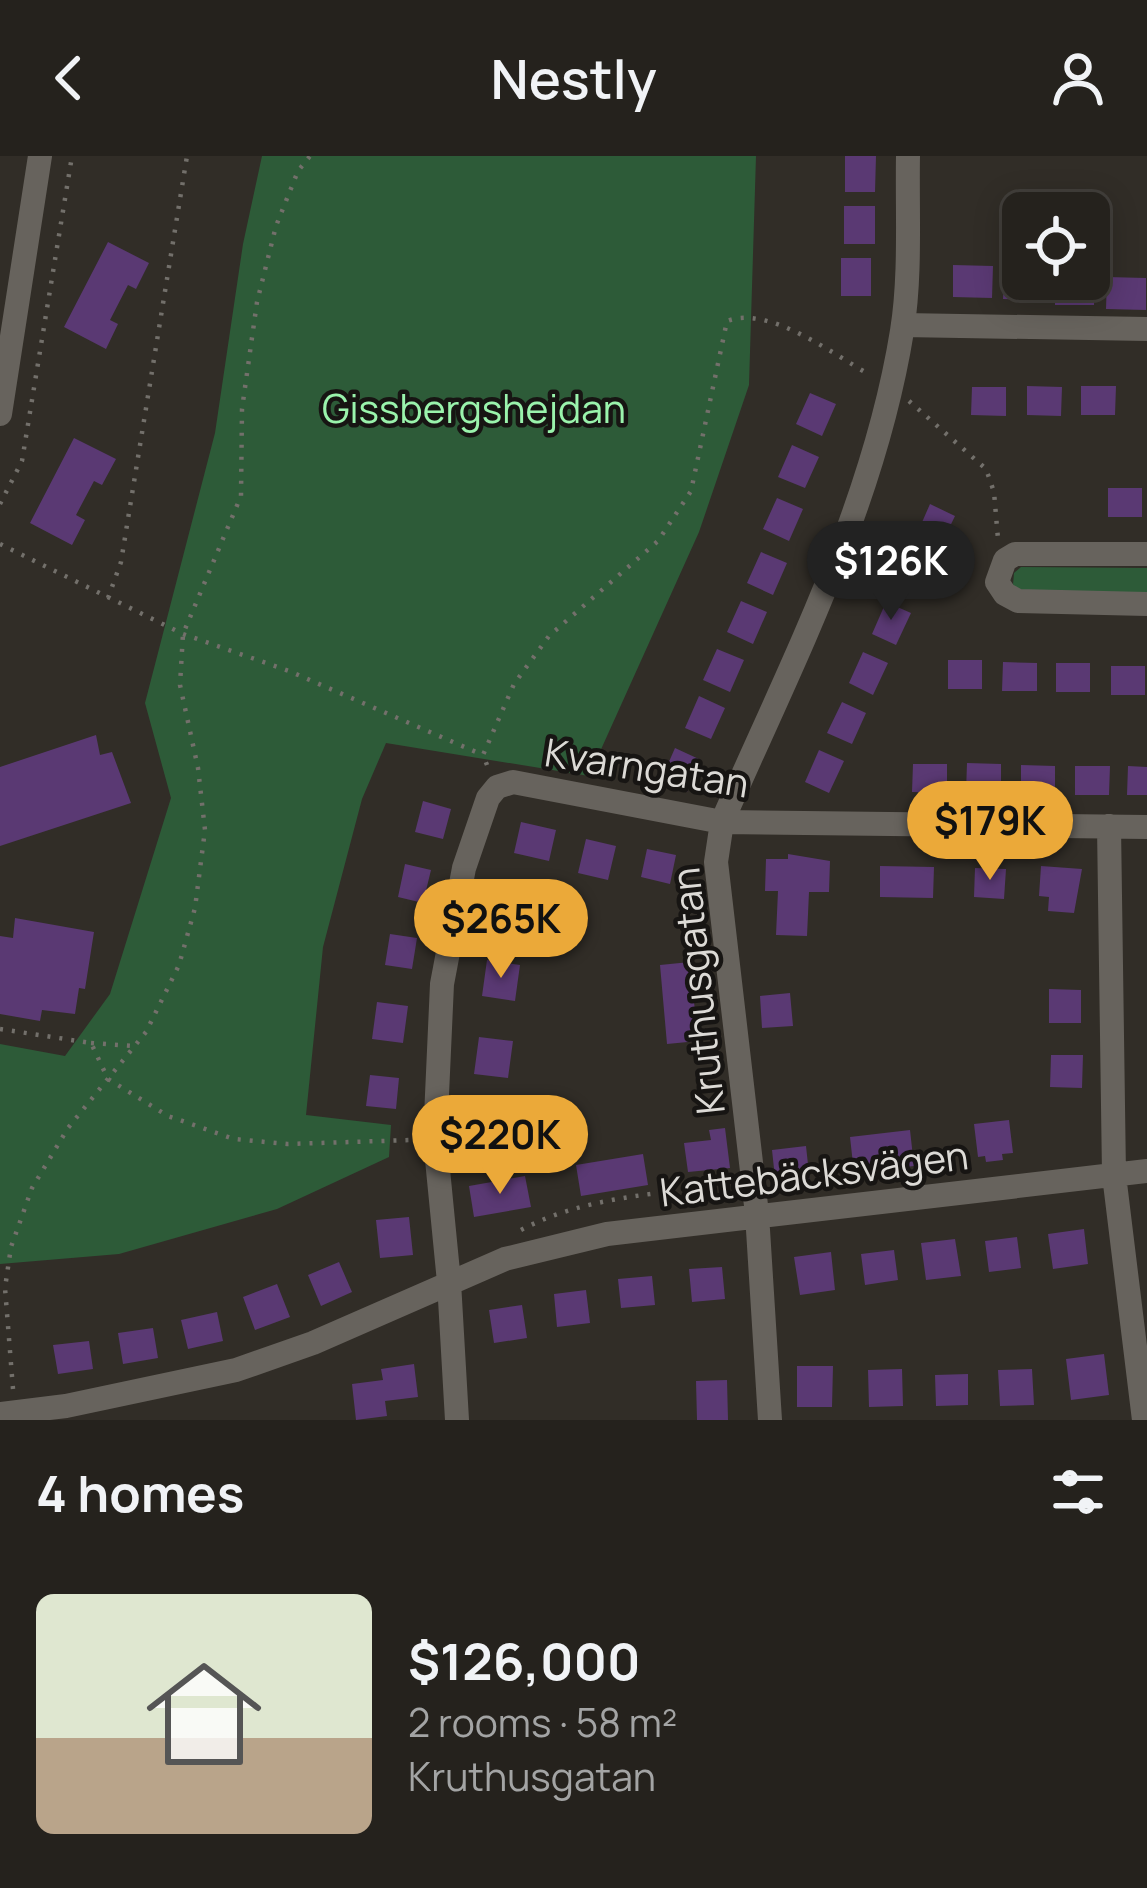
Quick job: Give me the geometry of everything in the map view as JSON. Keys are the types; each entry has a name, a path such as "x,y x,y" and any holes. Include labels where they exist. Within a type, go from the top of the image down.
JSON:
{"street":[{"path":"0,415 40,156"},
{"name":"Kruthusgatan","path":"770,1420 757,1214 716,862 722,822 833,573 866,482 903,325 908,156"},
{"path":"903,325 1147,329"},
{"path":"1147,554 1015,554 1005,560 997,582 1004,594 1018,601 1147,604"},
{"name":"Kvarngatan","path":"497,787 513,782 722,822 1147,827"},
{"path":"457,1420 435,1139 442,985 464,868 488,798 497,787"},
{"path":"1108,826 1114,1174 1144,1420"},
{"name":"Kattebäcksvägen","path":"10,1415 236,1370 313,1343 505,1259 607,1234 1147,1171"}],"path":[{"path":"0,504 22,461 72,156"},
{"path":"108,598 121,562 187,156"},
{"path":"10,1415 5,1288 11,1246 32,1188 68,1128 146,1032 179,964 195,908 205,830 181,685 183,634 242,496 242,409 257,302 276,226 298,171 310,156"},
{"path":"483,755 514,684 549,636 658,541 691,491 728,321 741,316 769,320 892,386 986,469 1005,560"},
{"path":"0,544 183,634 289,671 483,755 497,787"},
{"path":"0,1029 134,1046"},
{"path":"91,1043 108,1079 167,1116 234,1139 287,1144 435,1139"}],"green space":[{"name":"Gissbergshejdan","path":"262,156 756,156 749,385 699,532 589,776 386,743 362,799 323,947 306,1115 391,1125 389,1157 277,1209 119,1254 0,1264 0,1044 65,1056 110,994 171,798 145,703 215,433 243,244"},
{"path":"1021,567 1147,568 1147,594 1019,593 1013,585 1014,573"}],"building":[{"path":"845,156 876,156 875,192 845,192"},
{"path":"844,206 875,206 875,244 844,244"},
{"path":"108,242 149,263 136,289 128,285 110,320 118,324 106,349 64,327"},
{"path":"841,258 871,258 871,296 841,296"},
{"path":"953,265 993,266 992,298 953,297"},
{"path":"1110,277 1146,278 1146,310 1106,309"},
{"path":"1055,300 1094,300 1094,305 1055,305"},
{"path":"1027,386 1062,387 1061,416 1027,415"},
{"path":"1081,386 1116,386 1115,415 1081,415"},
{"path":"972,387 1006,387 1006,416 971,415"},
{"path":"810,393 836,404 822,436 796,424"},
{"path":"74,438 116,459 102,485 94,481 76,515 85,520 72,545 30,523"},
{"path":"792,445 819,457 805,488 778,477"},
{"path":"1108,488 1142,488 1142,517 1108,517"},
{"path":"777,498 803,509 789,541 763,529"},
{"path":"930,504 955,516 940,547 916,536"},
{"path":"761,552 787,563 773,595 747,583"},
{"path":"909,554 934,565 919,597 895,586"},
{"path":"741,601 767,612 753,644 727,632"},
{"path":"886,602 911,613 896,645 872,634"},
{"path":"717,649 744,660 730,692 703,680"},
{"path":"863,652 888,663 873,695 849,683"},
{"path":"948,660 982,660 982,689 948,689"},
{"path":"1003,662 1037,663 1037,691 1002,691"},
{"path":"1056,663 1090,663 1090,692 1056,692"},
{"path":"1111,666 1145,666 1145,695 1111,695"},
{"path":"699,696 725,708 711,739 685,728"},
{"path":"842,702 866,713 852,744 827,733"},
{"path":"96,735 100,755 112,752 131,803 0,846 0,767"},
{"path":"675,748 701,760 687,792 661,780"},
{"path":"819,750 844,761 829,793 805,782"},
{"path":"967,763 1001,764 1001,793 966,792"},
{"path":"913,764 947,764 947,793 912,792"},
{"path":"1021,765 1055,766 1055,795 1021,794"},
{"path":"1075,766 1110,766 1109,795 1075,795"},
{"path":"1128,766 1147,767 1147,795 1127,795"},
{"path":"423,801 451,809 443,839 415,832"},
{"path":"521,822 556,830 549,861 514,853"},
{"path":"586,839 616,846 608,880 578,873"},
{"path":"647,849 676,855 670,884 641,877"},
{"path":"788,854 830,861 829,892 809,892 807,936 776,935 778,891 765,891 766,859 788,859"},
{"path":"405,864 431,870 423,903 398,897"},
{"path":"880,866 934,867 933,898 880,897"},
{"path":"1041,866 1082,869 1074,913 1048,911 1049,897 1039,896"},
{"path":"975,868 1006,869 1004,899 974,897"},
{"path":"494,880 523,888 514,926 485,919"},
{"path":"15,918 94,932 85,989 79,988 75,1014 42,1010 40,1021 0,1014 0,936 13,938"},
{"path":"390,934 417,938 412,969 385,965"},
{"path":"487,960 520,965 515,1001 482,996"},
{"path":"690,962 698,1041 667,1044 660,965"},
{"path":"1049,989 1081,990 1081,1023 1049,1023"},
{"path":"790,993 793,1026 762,1028 760,996"},
{"path":"377,1002 408,1006 403,1043 372,1039"},
{"path":"479,1037 513,1041 508,1078 474,1074"},
{"path":"1051,1055 1083,1055 1082,1088 1050,1087"},
{"path":"370,1075 399,1078 396,1109 366,1106"},
{"path":"1009,1120 1013,1153 986,1162 985,1156 978,1157 974,1124"},
{"path":"725,1128 730,1168 688,1172 684,1143 711,1140 709,1130"},
{"path":"910,1130 914,1166 854,1173 850,1137"},
{"path":"806,1146 810,1183 776,1187 772,1150"},
{"path":"643,1154 648,1185 581,1196 576,1165"},
{"path":"525,1176 531,1207 474,1217 469,1186"},
{"path":"409,1217 413,1255 380,1258 376,1220"},
{"path":"1084,1229 1088,1264 1053,1269 1048,1234"},
{"path":"1017,1237 1021,1268 989,1272 985,1241"},
{"path":"955,1239 961,1276 926,1280 921,1243"},
{"path":"894,1250 898,1280 865,1285 861,1254"},
{"path":"831,1252 835,1290 800,1295 794,1257"},
{"path":"339,1262 352,1292 321,1306 308,1275"},
{"path":"722,1267 725,1299 692,1302 689,1269"},
{"path":"652,1276 655,1305 621,1308 618,1279"},
{"path":"277,1284 290,1317 255,1330 243,1297"},
{"path":"586,1290 590,1323 557,1327 554,1294"},
{"path":"522,1305 527,1338 494,1343 489,1310"},
{"path":"217,1312 223,1341 188,1349 181,1320"},
{"path":"153,1328 158,1358 123,1364 118,1333"},
{"path":"89,1341 93,1369 58,1374 53,1345"},
{"path":"1104,1354 1109,1395 1071,1400 1066,1359"},
{"path":"414,1364 418,1397 385,1401 387,1416 356,1420 352,1384 383,1380 381,1369"},
{"path":"797,1366 833,1366 832,1407 797,1407"},
{"path":"902,1369 903,1406 869,1407 868,1370"},
{"path":"1032,1369 1034,1405 1000,1406 998,1370"},
{"path":"968,1374 968,1405 936,1406 935,1375"},
{"path":"727,1380 728,1420 697,1420 696,1381"}]}
